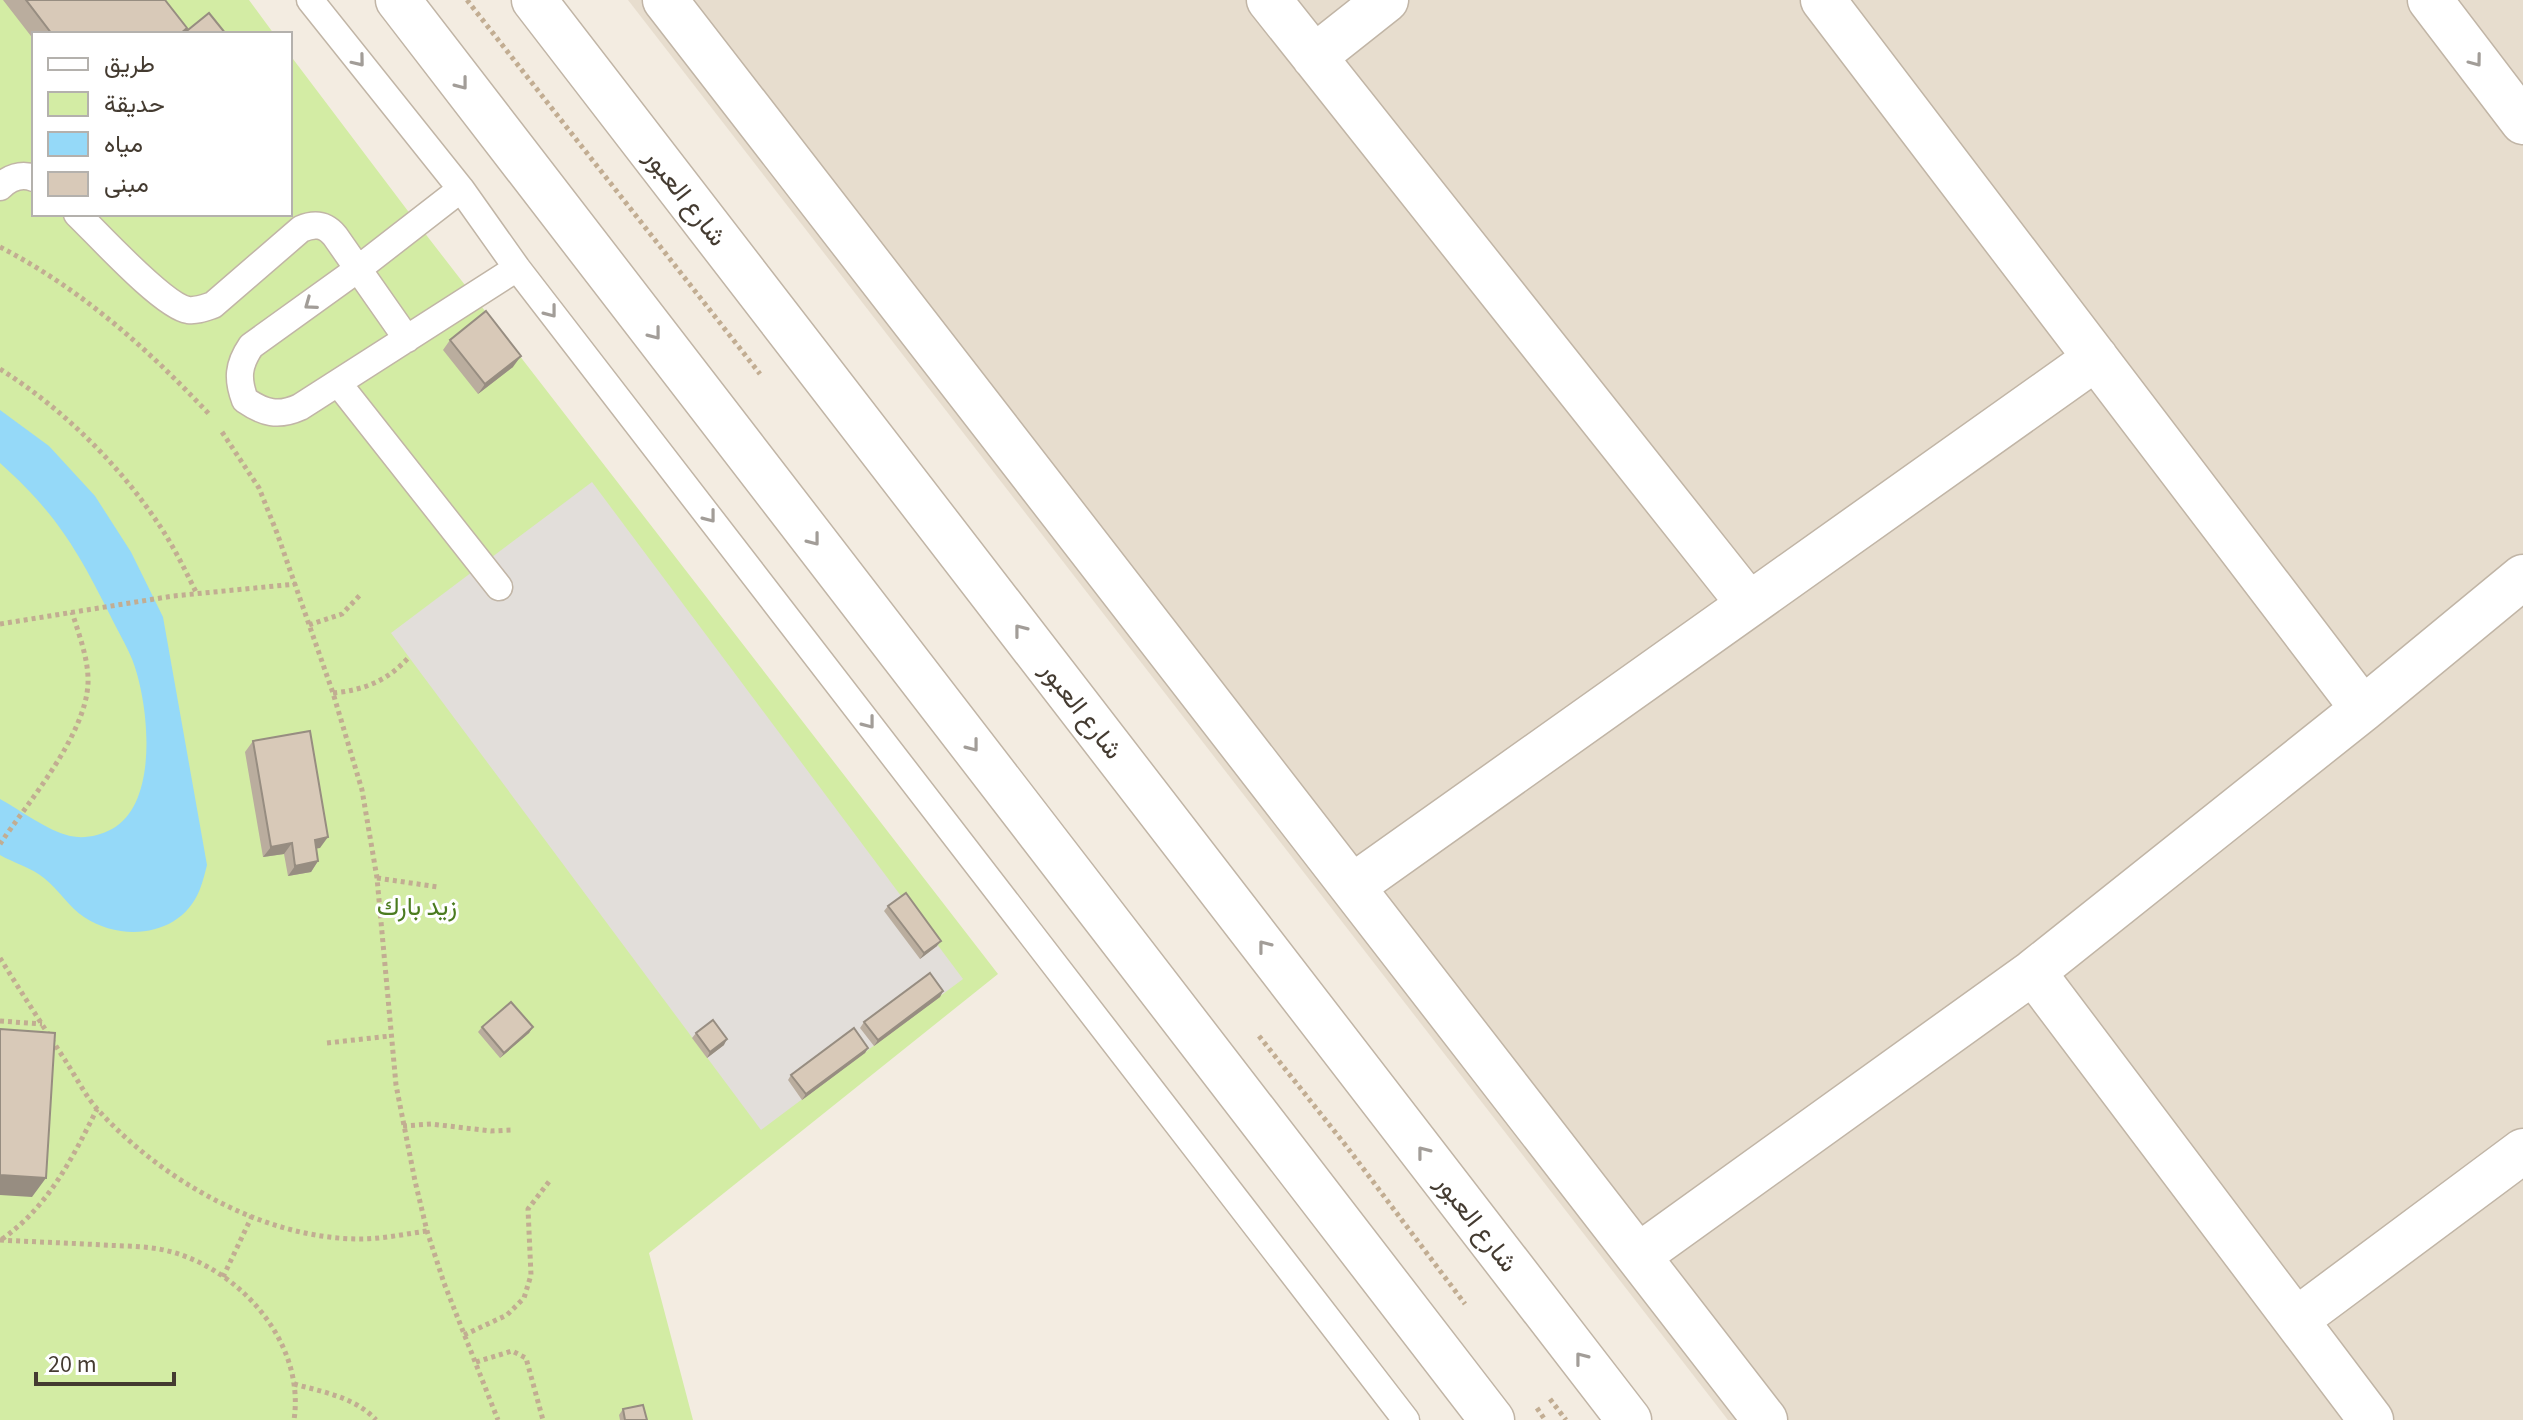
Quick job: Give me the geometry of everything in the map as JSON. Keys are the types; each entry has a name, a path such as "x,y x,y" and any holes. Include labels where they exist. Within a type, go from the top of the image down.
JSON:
{"street":[{"path":"398,0 1492,1420"},
{"name":"شارع العبور","path":"534,0 1629,1420"},
{"path":"665,0 1765,1420"},
{"path":"1269,0 1749,604"},
{"path":"1314,57 1386,0"},
{"path":"1823,0 2363,709"},
{"path":"2435,2 2523,122"},
{"path":"1353,886 2096,358"},
{"path":"1638,1256 2033,972 2523,577"},
{"path":"2033,972 2371,1420"},
{"path":"2296,1320 2523,1151"}],"lane":[{"path":"310,0 461,189 517,268 1406,1420"},
{"path":"0,187 17,176 32,178"},
{"path":"461,189 251,346 242,358 239,372 245,400 272,414 287,413 300,407 517,268"},
{"path":"79,216 162,296 186,310 200,310 213,305 301,229 310,225 329,229 407,339"},
{"path":"338,383 499,587"}],"path":[{"path":"0,247 38,266 106,315 162,365 216,422 259,488 296,584 362,790 377,878 390,1036 403,1126 427,1231 498,1420"},
{"path":"0,369 23,383 76,427 124,477 165,533 197,594"},
{"path":"0,624 173,596 296,584"},
{"path":"309,625 342,614 360,595"},
{"path":"0,844 68,742 85,704 88,683 86,662 72,612"},
{"path":"333,693 380,682 408,658"},
{"path":"377,878 438,887"},
{"path":"0,958 97,1109 131,1142 169,1171 209,1196 252,1216 306,1234 361,1239 427,1231"},
{"path":"0,1021 42,1024"},
{"path":"327,1043 390,1036"},
{"path":"0,1240 25,1223 51,1192 97,1109"},
{"path":"403,1126 431,1124 491,1131 512,1130"},
{"path":"464,1335 507,1315 524,1298 531,1275 528,1209 551,1179"},
{"path":"223,1277 252,1216"},
{"path":"0,1240 157,1248 184,1255 223,1277 252,1300 273,1327 286,1354 294,1384 294,1420"},
{"path":"476,1362 512,1351 526,1358 543,1420"},
{"path":"294,1384 342,1397 369,1412 376,1420"}],"shaded area":[{"path":"628,0 2523,0 2523,1420 1728,1420"},
{"path":"592,482 963,979 761,1130 391,633"}],"green space":[{"name":"زيد بارك","path":"0,0 249,0 273,32 32,32 32,216 292,216 292,58 998,974 649,1253 693,1420 0,1420"}],"water":[{"path":"0,410 49,446 95,496 131,552 163,617 207,865 200,889 191,905 180,917 150,930 133,932 99,925 79,913 39,874 0,855 0,799 43,825 70,836 102,833 127,816 138,798 144,775 146,725 143,700 130,653 87,570 50,515 0,463"}],"building":[{"path":"26,0 165,0 187,28 182,32 50,32"},
{"path":"209,13 224,32 185,32"},
{"path":"486,311 521,356 485,384 450,340"},
{"path":"310,731 328,837 315,840 318,861 295,866 292,843 271,847 253,741"},
{"path":"906,893 941,941 924,953 888,906"},
{"path":"930,973 943,991 878,1040 864,1022"},
{"path":"511,1002 533,1027 504,1053 482,1027"},
{"path":"713,1020 727,1039 710,1052 696,1033"},
{"path":"854,1028 868,1048 806,1094 791,1075"},
{"path":"0,1029 55,1033 46,1178 0,1175"},
{"path":"643,1405 647,1420 625,1420 623,1409"}]}
